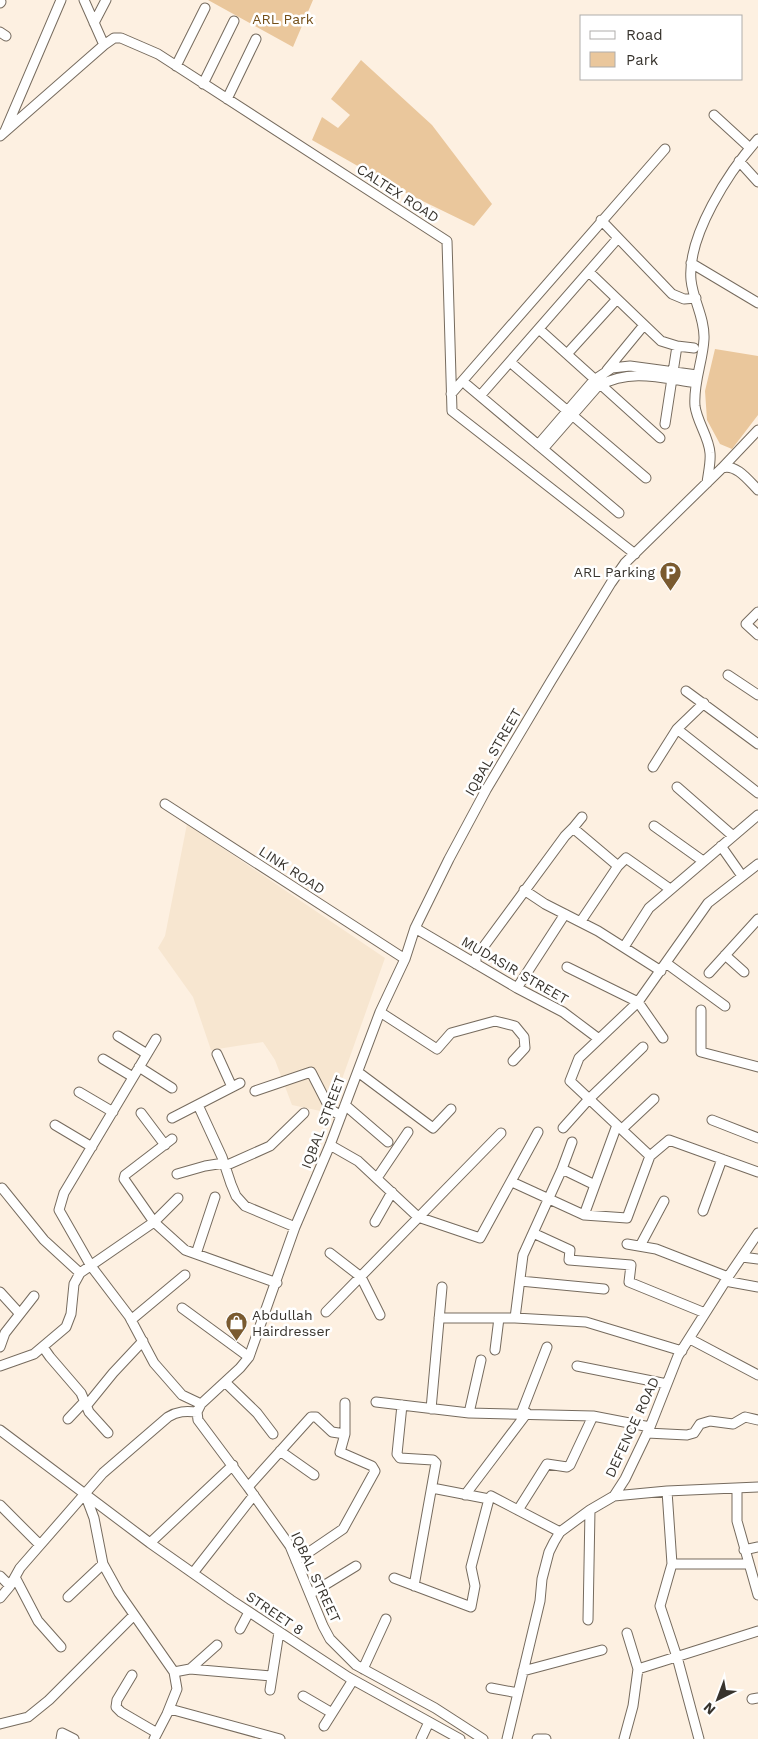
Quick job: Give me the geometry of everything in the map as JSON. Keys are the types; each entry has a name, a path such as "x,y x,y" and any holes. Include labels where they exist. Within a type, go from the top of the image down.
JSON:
{"street":[{"path":"2,134 61,0"},
{"path":"84,0 104,45"},
{"path":"88,0 89,12"},
{"path":"94,23 106,0"},
{"path":"176,66 205,8"},
{"path":"203,84 234,21"},
{"name":"CALTEX ROAD","path":"2,134 104,45 114,38 121,38 158,54 447,241 452,411 635,554"},
{"path":"226,99 256,39"},
{"path":"714,116 750,148"},
{"path":"707,483 710,453 695,409 694,397 704,340 704,326 691,283 691,263 699,230 739,161 758,139"},
{"path":"451,394 601,220 665,150"},
{"path":"739,161 758,182"},
{"path":"601,220 672,294 684,300 696,298"},
{"path":"480,396 618,238"},
{"path":"691,263 758,303"},
{"path":"589,272 661,341 677,346 694,348"},
{"path":"567,354 617,299"},
{"path":"541,447 598,382 644,325"},
{"path":"539,329 660,438"},
{"path":"665,424 677,346"},
{"path":"510,362 646,478"},
{"path":"605,372 621,366 672,376"},
{"path":"598,382 640,374 697,379"},
{"path":"467,385 619,513"},
{"name":"IQBAL STREET","path":"483,1739 435,1708 356,1665 330,1639 290,1546 233,1465 198,1420 199,1408 240,1368 249,1356 296,1227 415,928 449,859 491,782 611,583 625,563 758,430"},
{"path":"722,468 734,469 758,490"},
{"path":"758,612 746,624 758,635"},
{"path":"728,675 758,695"},
{"path":"686,691 758,744"},
{"path":"654,767 677,729 704,703"},
{"path":"677,729 758,793"},
{"path":"676,787 733,836"},
{"name":"LINK ROAD","path":"165,804 404,958"},
{"path":"624,947 649,908 758,815"},
{"path":"476,964 476,957 524,890 582,817"},
{"path":"654,826 703,861"},
{"path":"573,828 618,866"},
{"path":"721,846 742,876"},
{"path":"581,921 618,866 626,858 670,890"},
{"path":"650,1156 570,1081 579,1058 638,1002 708,903 758,864"},
{"path":"524,890 545,904 581,921 624,947 664,967 726,1006"},
{"path":"517,988 565,914"},
{"path":"708,973 758,919"},
{"name":"MUDASIR STREET","path":"415,928 517,988 563,1012 599,1040"},
{"path":"726,955 744,972"},
{"path":"566,967 638,1002 663,1038"},
{"path":"701,1010 701,1052 758,1066"},
{"path":"380,1012 437,1049 451,1033 495,1021 515,1026 524,1037 525,1048 513,1061"},
{"path":"118,1036 147,1054"},
{"path":"156,1039 64,1194 59,1210 91,1266 131,1320 154,1363 167,1380 199,1408"},
{"path":"563,1128 643,1047"},
{"path":"172,1118 236,1085 217,1054"},
{"path":"103,1059 133,1077"},
{"path":"139,1067 172,1088"},
{"path":"255,1091 311,1072 330,1109 341,1116"},
{"path":"358,1072 433,1128 451,1108"},
{"path":"79,1092 113,1112"},
{"path":"584,1215 619,1127 654,1099"},
{"path":"198,1105 225,1165 236,1196 245,1206 296,1227"},
{"path":"345,1105 388,1142"},
{"path":"141,1113 168,1142 125,1176 124,1179 154,1222 185,1250 276,1283"},
{"path":"177,1174 205,1166 225,1165 270,1146 304,1113"},
{"path":"712,1120 758,1138"},
{"path":"55,1125 92,1147"},
{"path":"377,1178 408,1132"},
{"path":"330,1145 358,1161 418,1217 480,1238 538,1132"},
{"path":"326,1312 501,1133"},
{"path":"512,1182 584,1215 627,1218 650,1156 669,1140 758,1172"},
{"path":"515,1318 523,1255 562,1169 572,1142"},
{"path":"703,1211 722,1159"},
{"path":"562,1169 595,1185"},
{"path":"2,1188 44,1240 80,1273"},
{"path":"375,1222 392,1192"},
{"path":"196,1254 215,1197"},
{"path":"0,1366 34,1354 66,1327 69,1321 74,1284 80,1273 154,1222 178,1198"},
{"path":"640,1246 664,1202"},
{"path":"533,1233 570,1250 568,1260 631,1265 629,1282 705,1313"},
{"name":"DEFENCE ROAD","path":"507,1739 540,1601 544,1570 549,1552 560,1532 590,1510 614,1496 625,1479 648,1430 682,1350 726,1279 758,1233"},
{"path":"627,1244 656,1249 726,1279 758,1287"},
{"path":"330,1253 361,1277 380,1315"},
{"path":"742,1257 758,1260"},
{"path":"131,1320 185,1275"},
{"path":"520,1280 604,1289"},
{"path":"431,1409 442,1287"},
{"path":"0,1292 20,1314"},
{"path":"0,1347 5,1333 34,1296"},
{"path":"182,1308 249,1356"},
{"path":"440,1318 515,1318 586,1322 682,1350"},
{"path":"494,1350 499,1318"},
{"path":"690,1339 758,1375"},
{"path":"68,1419 86,1403 143,1341"},
{"path":"43,1347 81,1394 89,1412 108,1433"},
{"path":"465,1494 524,1414 547,1348"},
{"path":"469,1413 481,1360"},
{"path":"577,1366 667,1384"},
{"path":"225,1382 257,1413 273,1434"},
{"path":"376,1402 469,1413 593,1416 648,1430 687,1435 694,1434 700,1424 710,1421 733,1424 745,1417 758,1420"},
{"path":"296,1561 343,1530 375,1470 372,1466 340,1452 345,1434 345,1404"},
{"path":"402,1405 397,1454 400,1458 435,1461 432,1488 414,1586"},
{"path":"0,1598 10,1586 20,1568 119,1457 176,1412 199,1408"},
{"path":"518,1510 547,1464 567,1468 570,1465 593,1416"},
{"path":"248,1487 311,1417 316,1417 332,1432 345,1434"},
{"name":"STREET 8","path":"2,1435 192,1573 279,1632 353,1680 460,1739"},
{"path":"280,1451 314,1476"},
{"path":"150,1543 233,1465"},
{"path":"614,1496 667,1491 758,1487"},
{"path":"432,1488 489,1499 491,1496 495,1497 560,1532"},
{"path":"737,1488 736,1521 758,1595"},
{"path":"667,1491 672,1564 660,1606 677,1657 698,1739"},
{"path":"85,1494 94,1518 103,1564 119,1594 174,1672 177,1689 170,1709 156,1736 116,1707 117,1700 132,1675"},
{"path":"192,1573 254,1495"},
{"path":"394,1578 469,1608 471,1607 475,1586 472,1567 489,1499"},
{"path":"0,1505 40,1545"},
{"path":"588,1620 590,1510"},
{"path":"744,1550 758,1547"},
{"path":"68,1597 103,1564"},
{"path":"672,1564 749,1564"},
{"path":"310,1594 356,1566"},
{"path":"0,1576 10,1586"},
{"path":"15,1577 38,1620 61,1647"},
{"path":"240,1629 249,1612"},
{"path":"0,1724 28,1717 49,1700 134,1615"},
{"path":"363,1669 386,1619"},
{"path":"638,1669 758,1631"},
{"path":"270,1690 279,1632"},
{"path":"624,1739 633,1706 638,1669 627,1633"},
{"path":"190,1669 217,1645"},
{"path":"523,1671 602,1650"},
{"path":"174,1672 190,1669 271,1676"},
{"path":"324,1726 353,1680"},
{"path":"491,1688 518,1693"},
{"path":"303,1696 332,1713"},
{"path":"170,1709 280,1739"},
{"path":"421,1739 430,1722"},
{"path":"61,1739 62,1733 74,1739"},
{"path":"537,1739 546,1739"}],"shaded area":[{"path":"187,824 385,958 330,1113 292,1105 275,1060 263,1042 211,1050 193,997 158,948 165,936"}],"green space":[{"name":"ARL Park","path":"208,0 313,0 293,47"},
{"path":"361,60 432,125 492,204 474,226 400,190 312,140 322,117 338,128 350,115 331,99"},
{"path":"715,349 758,356 758,415 732,449 720,444 707,420 705,391"}],"place":[{"name":"ARL Parking","path":"671,591"},
{"name":"Abdullah Hairdresser","path":"236,1342"}]}
